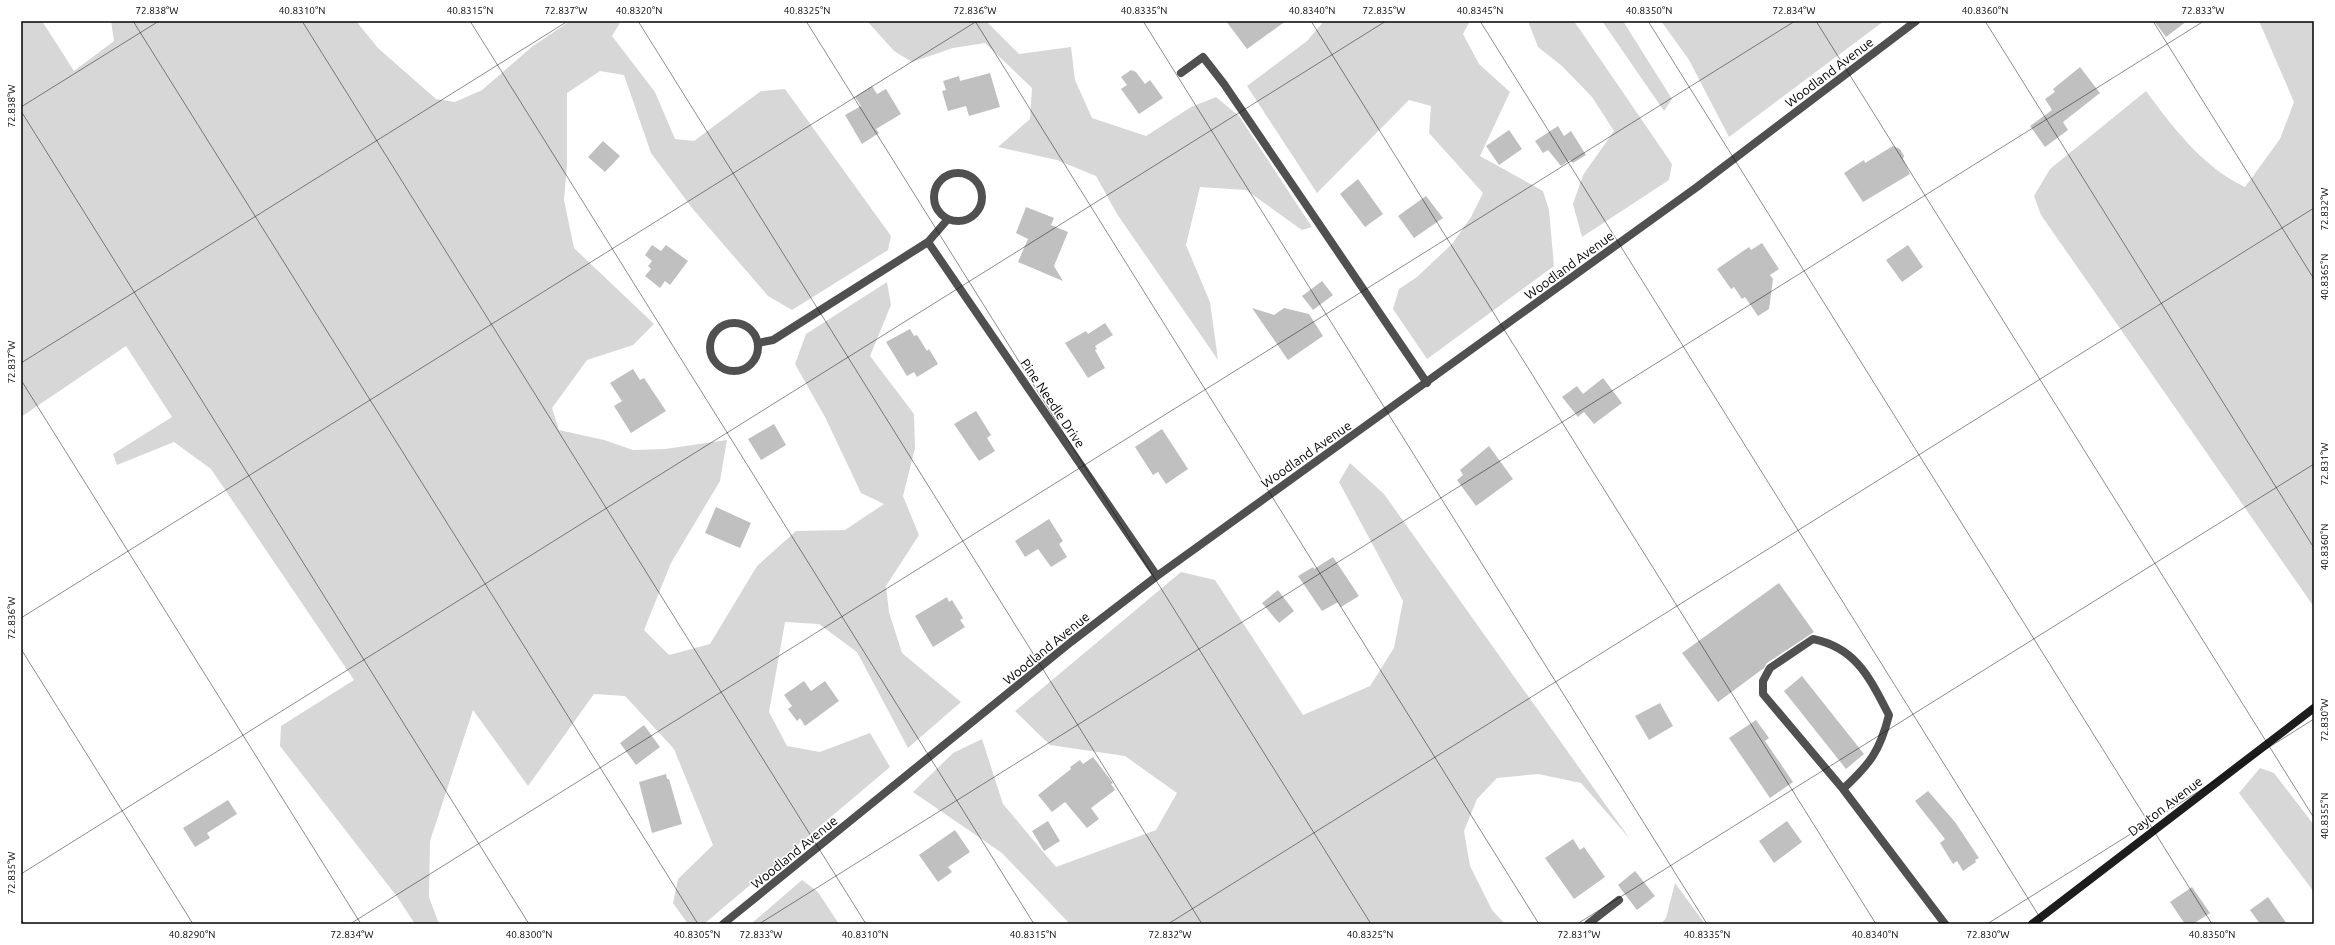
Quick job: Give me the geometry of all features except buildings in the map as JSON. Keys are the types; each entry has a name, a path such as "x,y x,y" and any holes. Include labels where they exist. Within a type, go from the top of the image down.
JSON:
{"street":[{"name":"Woodland Avenue","path":"724,924 1071,642 1157,576 1427,383 1697,187 1916,21"},
{"path":"1181,73 1203,57 1207,62 1224,84 1427,383"},
{"path":"950,174 966,174 973,178 982,191 981,206 971,218 955,221 948,219 936,208 934,200 936,188 943,178 950,174"},
{"path":"758,343 773,340 928,242 948,219"},
{"name":"Pine Needle Drive","path":"928,242 1157,576"},
{"path":"734,323 750,328 758,343 756,357 751,364 738,371 723,369 717,364 710,350 710,342 716,331 726,324 734,323"},
{"path":"1843,789 1867,766 1883,739 1889,715 1865,670 1846,652 1827,642 1813,639 1770,668 1763,681 1764,694 1843,789 1945,924"},
{"name":"Dayton Avenue","path":"2032,924 2314,708"},
{"path":"1588,924 1619,900"}],"shaded area":[{"path":"21,21 42,21 74,71 114,41 111,21 356,21 378,48 436,99 455,102 482,90 533,46 570,21 621,21 612,36 655,92 675,139 694,141 761,91 785,89 891,236 888,250 792,310 768,296 692,208 651,153 624,75 600,71 567,93 567,165 564,200 574,248 654,324 633,345 587,360 552,408 559,430 604,440 633,450 665,449 727,440 720,481 671,563 644,630 669,655 710,644 757,566 796,531 845,530 884,504 861,493 825,417 795,364 806,334 887,282 891,305 870,356 914,414 915,448 903,496 919,535 886,586 889,612 902,653 961,702 908,748 857,652 819,624 785,622 769,712 787,746 820,752 870,733 890,767 704,924 688,924 673,903 678,879 713,845 674,749 625,696 594,694 528,786 473,710 430,841 429,897 439,924 415,924 398,898 280,746 281,726 354,680 211,469 174,442 117,465 113,454 172,417 126,346 21,417"},
{"path":"867,21 986,21 1019,54 1071,47 1075,80 1092,118 1146,136 1191,107 1216,97 1239,116 1312,227 1302,230 1246,190 1200,187 1186,245 1210,302 1218,360 1117,214 1096,176 1057,160 998,147 1030,119 1032,88 985,43 953,48 912,62 894,51"},
{"path":"1324,21 1470,21 1463,34 1479,64 1510,92 1480,156 1543,191 1549,210 1554,266 1427,359 1393,309 1399,289 1417,277 1452,244 1471,217 1483,193 1429,133 1431,106 1409,100 1317,193 1247,86 1307,41"},
{"path":"1528,21 1574,21 1672,164 1669,180 1582,237 1573,204 1583,175 1614,131 1592,97 1562,66 1538,47"},
{"path":"1602,21 1623,21 1672,99 1664,111"},
{"path":"1661,21 1884,21 1729,137 1689,60"},
{"path":"2259,21 2314,21 2314,607 2041,215 2034,196 2050,169 2146,91 2190,146 2216,169 2245,187 2280,139 2294,102"},
{"path":"1350,463 1384,494 1630,839 1581,783 1538,774 1497,778 1477,799 1464,831 1470,866 1492,910 1505,924 1070,924 1002,853 913,792 953,753 982,739 1003,804 1056,867 1156,830 1177,793 1125,756 1050,745 1015,711 1181,572 1215,580 1303,715 1370,686 1394,648 1403,601 1339,482"},
{"path":"2260,768 2274,773 2314,825 2314,892 2239,793"},
{"path":"802,880 818,892 839,924 751,924"},
{"path":"1675,883 1705,924 1661,924 1666,918"}]}
